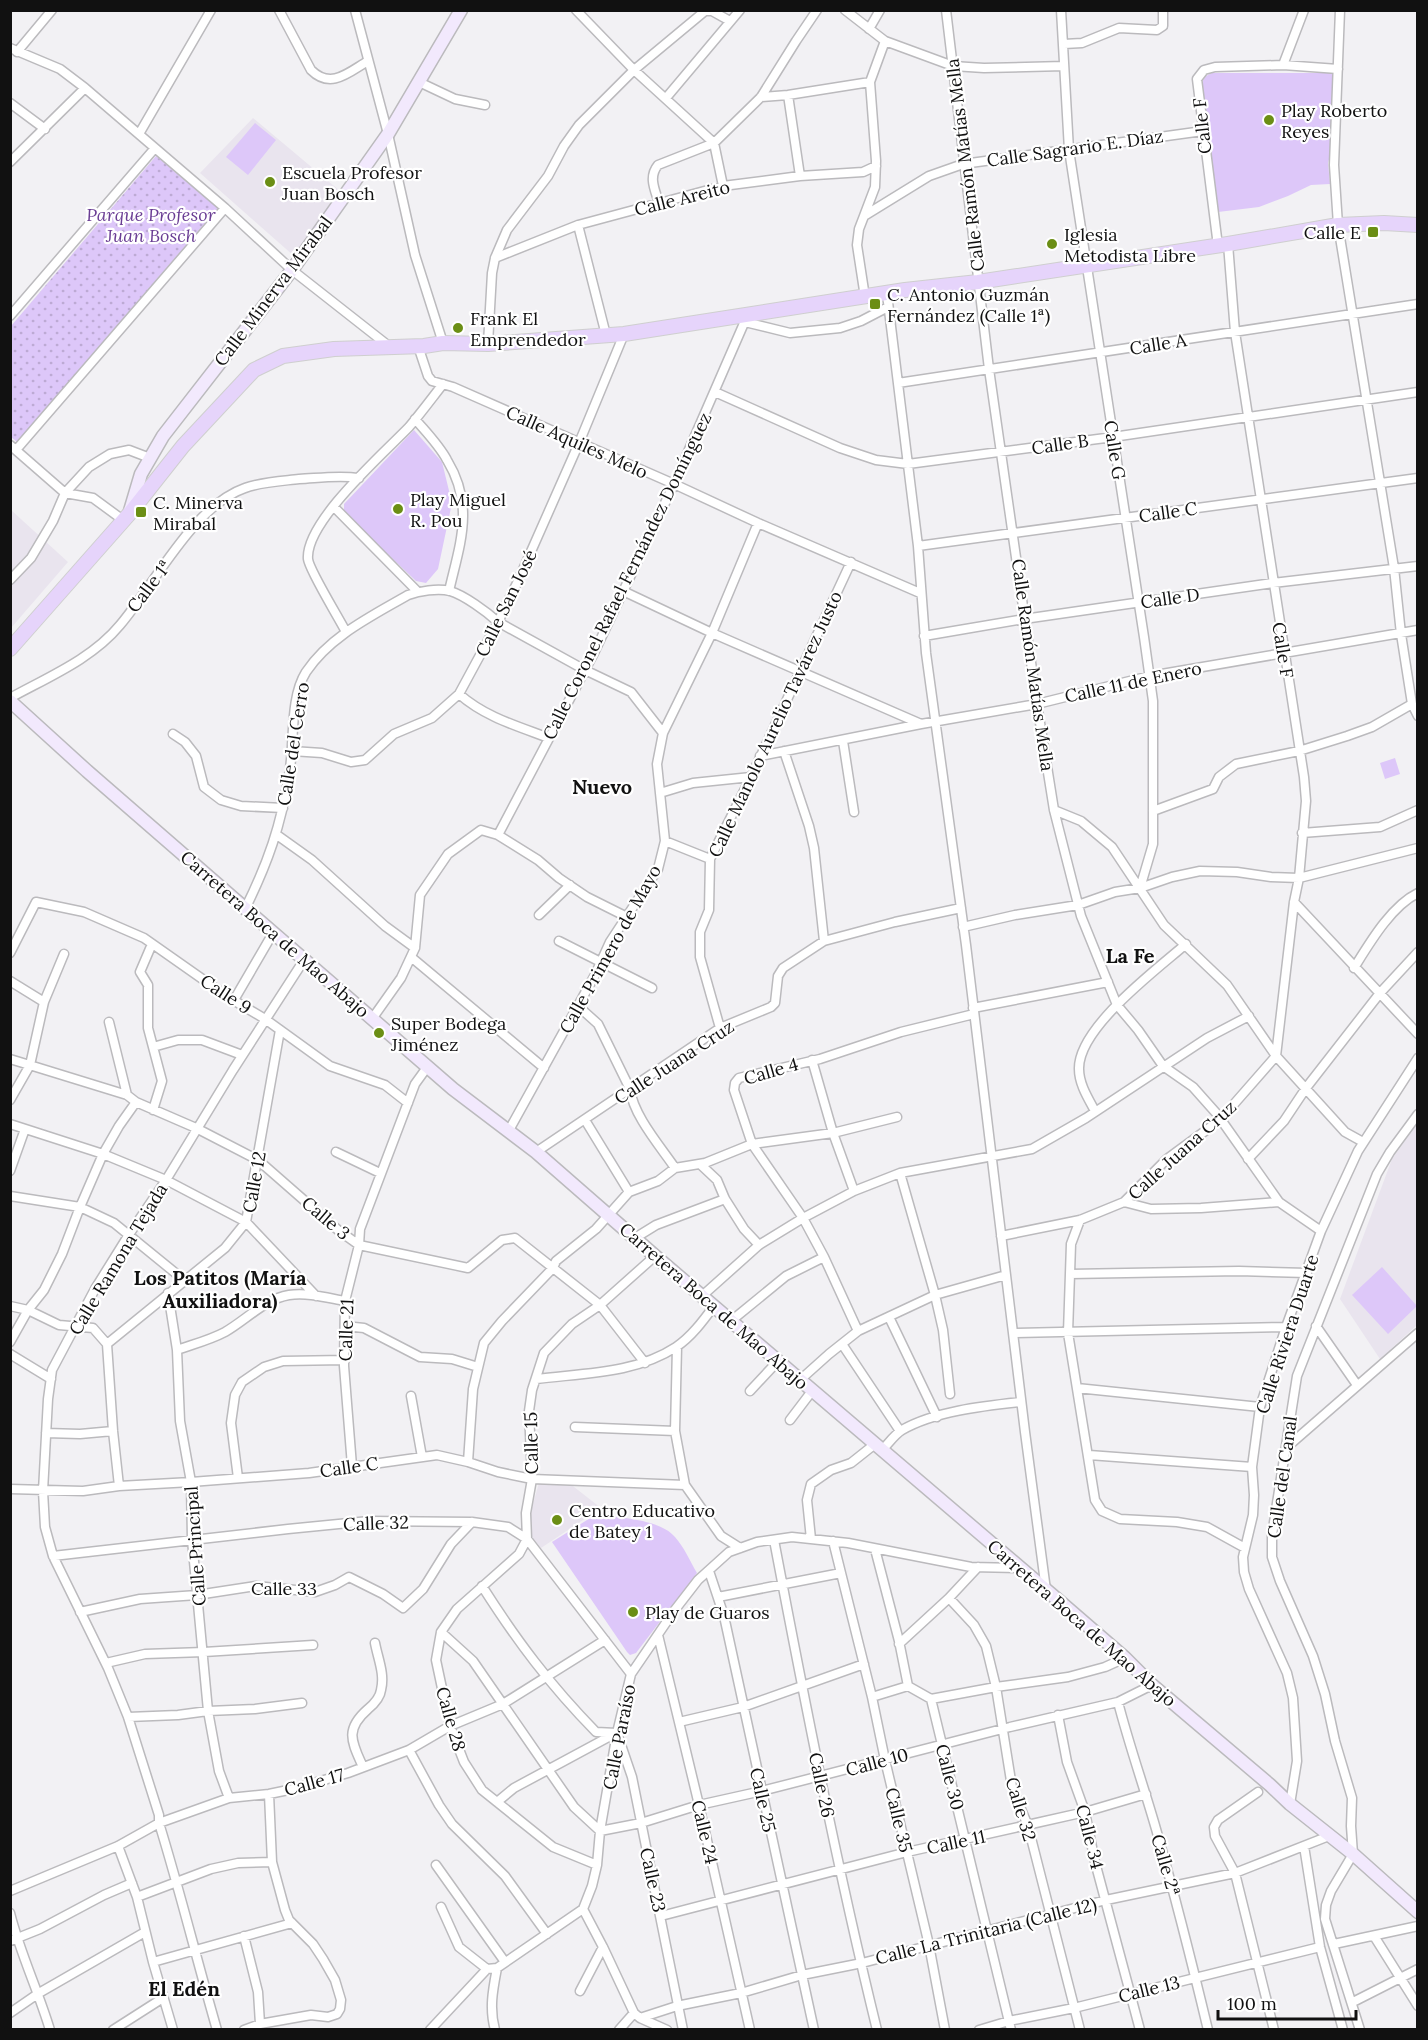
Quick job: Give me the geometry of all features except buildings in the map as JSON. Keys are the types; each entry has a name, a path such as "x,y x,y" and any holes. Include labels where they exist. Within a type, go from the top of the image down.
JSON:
{"main road":[{"path":"10,650 127,516 183,446 254,370 284,356 334,349 442,343 488,344 624,334 747,318 865,297 887,300 905,290 1087,266 1338,225 1384,223 1418,225"}],"street":[{"path":"52,10 14,50 60,69 85,88 225,208 292,270 390,347"},
{"path":"139,134 211,10"},
{"path":"279,10 311,70 318,77 327,80 337,79 368,61"},
{"path":"355,10 388,134 415,255 442,343"},
{"name":"Calle Minerva Mirabal","path":"127,516 141,474 163,436 292,270 388,134 461,10"},
{"path":"576,10 634,70 714,143 723,186"},
{"path":"666,98 740,10"},
{"path":"659,203 652,178 653,170 658,165 714,143 761,97 818,10"},
{"path":"845,10 885,41 953,66 984,68 1064,66"},
{"path":"869,29 880,10"},
{"name":"Calle Ramón Matías Mella","path":"946,10 989,369 1014,534 1024,619 1053,810 1078,905 1117,1005 1163,1066 1193,1087 1220,1120 1279,1202 1321,1231"},
{"name":"Calle G","path":"1061,10 1070,150 1150,676 1154,744 1153,844 1140,888"},
{"path":"1064,44 1082,43 1119,28 1157,30 1162,26 1163,10"},
{"path":"1282,65 1304,10"},
{"path":"1340,10 1334,165 1338,225 1394,568 1412,704 1418,716"},
{"path":"488,344 495,258 507,230 548,176 570,135 634,70 705,11 711,11 730,21"},
{"path":"865,297 857,245 859,229 875,187 876,166 870,82 885,41"},
{"name":"Calle F","path":"1276,1056 1294,902 1299,878 1305,801 1304,777 1223,245 1203,131 1197,80 1204,70 1215,66 1282,65 1338,69"},
{"path":"419,82 455,99 485,105"},
{"path":"761,97 870,82"},
{"path":"10,162 85,88"},
{"path":"788,95 800,176"},
{"path":"10,103 45,129"},
{"name":"Calle Sagrario E. Díaz","path":"864,216 929,176 963,164 1203,131"},
{"path":"10,316 155,148"},
{"name":"Calle Areito","path":"495,258 579,225 723,186 800,176 863,172 876,166"},
{"path":"127,516 93,498 65,493 13,447 225,208"},
{"path":"579,225 606,335"},
{"path":"747,318 790,333 840,328 861,321 887,300"},
{"path":"887,300 918,546 924,636 961,908 1046,1590"},
{"name":"Calle A","path":"898,383 1418,304"},
{"name":"Calle Coronel Rafael Fernández Domínguez","path":"498,835 585,670 674,484 747,318"},
{"name":"Calle San José","path":"292,751 322,753 351,762 365,760 394,734 432,718 459,694 498,622 579,443 624,334"},
{"name":"Calle Aquiles Melo","path":"418,346 428,376 432,381 444,384 920,593"},
{"path":"346,632 308,561 312,541 327,513 415,419 444,384"},
{"name":"Calle B","path":"715,392 840,448 876,460 908,464 1418,392"},
{"path":"415,419 446,457 454,471 462,500 463,528 449,591 488,613 498,622 585,670 631,692 663,733"},
{"path":"10,580 31,558 53,521 65,493 89,467 110,454 129,450 150,458"},
{"name":"Calle 1ª","path":"10,700 94,651 120,625 203,514 225,499 245,488 284,481 345,476 359,478"},
{"name":"Calle C","path":"918,546 1418,478"},
{"path":"334,507 418,592"},
{"name":"Calle Primero de Mayo","path":"508,1132 578,1006 610,942 658,869 665,841 657,764 663,733 712,633 758,523"},
{"name":"Calle Manolo Aurelio Tavárez Justo","path":"720,1028 700,957 700,932 709,910 710,859 751,777 850,562"},
{"name":"Calle D","path":"924,636 1273,583 1418,566"},
{"name":"Calle del Cerro","path":"245,909 277,835 290,772 295,709 301,682 313,663 346,632 408,595 418,592 449,591"},
{"path":"623,591 712,633 921,724"},
{"name":"Calle 11 de Enero","path":"760,756 1037,704 1150,676 1418,630"},
{"path":"459,694 474,707 493,718 549,738"},
{"name":"Carretera Boca de Mao Abajo","path":"10,700 87,771 453,1089 536,1152 609,1214 655,1256 1125,1658 1152,1685 1290,1804 1353,1854 1418,1912"},
{"path":"1153,811 1213,789 1219,777 1236,764 1299,751 1372,727 1412,704"},
{"path":"173,734 186,742 196,756 204,787 221,800 242,806 283,808"},
{"path":"843,741 854,812"},
{"path":"784,751 814,848 824,941"},
{"path":"660,793 693,783 751,777"},
{"path":"1053,810 1081,821 1112,847 1164,925 1227,984 1276,1056 1346,1132 1363,1142"},
{"path":"1302,833 1380,827 1418,810"},
{"path":"372,1019 401,978 413,953 420,895 448,854 481,830 498,835 538,860 587,897 627,916"},
{"path":"277,835 312,860 413,953 544,1068"},
{"path":"665,841 710,859"},
{"path":"963,927 1015,915 1078,905 1114,892 1140,888 1172,877 1200,871 1299,878 1418,848"},
{"path":"539,915 570,885"},
{"path":"1354,968 1375,933 1410,897 1418,893"},
{"name":"Calle 9","path":"10,953 36,902 84,912 144,938 330,1065 385,1084 408,1103"},
{"path":"1294,902 1418,1034"},
{"name":"Calle Juana Cruz","path":"536,1152 720,1028 771,1007 775,1003 778,976 783,968 824,941 895,922 961,908"},
{"path":"234,1000 273,933"},
{"path":"559,941 652,988"},
{"path":"1095,1111 1082,1087 1078,1068 1082,1053 1097,1026 1117,1005 1186,944"},
{"path":"152,945 140,972 148,985 148,1028 162,1081 153,1110"},
{"path":"1248,1159 1284,1121 1306,1088 1380,993 1418,952"},
{"path":"10,1100 30,1065 44,1002 64,954"},
{"name":"Calle Ramona Tejada","path":"159,1823 159,1815 128,1717 106,1663 53,1556 45,1527 46,1433 52,1370 128,1236 166,1180 196,1128 304,960"},
{"path":"10,981 44,1002"},
{"name":"Calle 4","path":"858,1331 824,1257 803,1218 752,1144 734,1089 735,1083 739,1078 812,1060 974,1011 1108,982"},
{"path":"578,1006 598,1024 630,1089 631,1101 675,1168"},
{"path":"702,1296 759,1245 854,1191 900,1173 1032,1149 1207,1038 1249,1016"},
{"path":"108,1022 127,1095"},
{"name":"Calle 12","path":"107,1344 225,1248 246,1222 280,1030"},
{"path":"153,1047 178,1040 202,1040 242,1055"},
{"name":"Calle Juana Cruz","path":"1001,1236 1080,1220 1124,1202 1167,1159 1220,1120 1276,1056"},
{"name":"Calle Riviera Duarte","path":"1290,1804 1297,1761 1293,1698 1287,1674 1249,1589 1244,1572 1243,1557 1253,1505 1252,1467 1260,1407 1321,1231 1363,1142 1418,1058"},
{"name":"Calle 3","path":"10,1059 127,1095 136,1102 196,1128 258,1160 338,1230 359,1245 468,1268 502,1240 515,1238 600,1305 645,1363"},
{"path":"812,1060 833,1133 854,1191"},
{"name":"Calle 21","path":"352,1466 345,1360 345,1301 359,1245 360,1229 415,1084 428,1066"},
{"path":"10,1342 28,1310 44,1290 62,1254 104,1154 119,1126 136,1102"},
{"name":"Calle del Canal","path":"1353,1854 1352,1798 1313,1656 1272,1557 1272,1535 1298,1376 1377,1174 1418,1114"},
{"path":"468,1462 473,1389 484,1343 553,1268 556,1261 596,1229 629,1192 658,1180 675,1168 700,1164 752,1144 833,1133 897,1117"},
{"path":"585,1119 629,1192"},
{"path":"10,1124 104,1154 166,1180 246,1222 316,1296"},
{"path":"10,1171 25,1129"},
{"path":"336,1152 380,1173"},
{"path":"700,1164 717,1180 725,1199 744,1229 759,1245"},
{"path":"900,1173 943,1330 950,1394"},
{"path":"10,1196 80,1207 114,1223 184,1280"},
{"path":"635,1238 656,1225 725,1199"},
{"path":"1124,1202 1151,1209 1279,1202"},
{"path":"1080,1220 1071,1244 1068,1332 1095,1500 1102,1511 1120,1519 1177,1522 1207,1527 1245,1548"},
{"name":"Calle 15","path":"526,1539 526,1513 532,1479 529,1411 532,1390 544,1353 573,1324 600,1305 655,1256"},
{"path":"731,1321 761,1294 786,1276 824,1257"},
{"path":"1070,1274 1239,1271 1307,1273"},
{"path":"800,1380 858,1331 935,1295 1006,1275"},
{"name":"Calle Principal","path":"168,1293 177,1350 180,1421 191,1482 192,1540 208,1710 219,1771 229,1798"},
{"path":"177,1350 225,1332 268,1302 290,1295 316,1296 345,1301"},
{"path":"10,1306 28,1310 59,1325 93,1328 107,1344 112,1431 119,1486"},
{"path":"536,1379 609,1371 645,1363 677,1347 696,1329 714,1306"},
{"path":"889,1317 938,1417"},
{"path":"345,1326 364,1328 420,1357 452,1359 478,1366"},
{"path":"1316,1326 1357,1385"},
{"path":"1013,1333 1286,1327"},
{"path":"1286,1448 1418,1333"},
{"path":"842,1344 900,1431"},
{"path":"677,1347 675,1431 685,1485 721,1536 740,1548"},
{"path":"10,1354 51,1378"},
{"path":"238,1478 231,1423 235,1395 242,1382 264,1367 283,1361 345,1360"},
{"path":"750,1391 778,1360"},
{"path":"1077,1388 1260,1407"},
{"path":"790,1420 812,1391"},
{"path":"411,1396 422,1457"},
{"path":"811,1539 807,1500 811,1484 831,1470 851,1463 879,1447 900,1431 938,1417 986,1406 1021,1402"},
{"path":"575,1427 675,1431"},
{"path":"46,1433 80,1434 112,1431"},
{"path":"1089,1455 1252,1467"},
{"name":"Calle C","path":"10,1489 83,1491 119,1486 309,1473 422,1457 447,1456 498,1472 532,1479 685,1485"},
{"name":"Calle 32","path":"53,1556 369,1521 472,1522 508,1527 526,1539 631,1674"},
{"name":"Calle 33","path":"80,1612 140,1599 197,1595 256,1586 315,1592 335,1585 349,1576 383,1594 403,1608 423,1589 451,1544 472,1522"},
{"name":"Calle Paraíso","path":"584,1909 597,1864 616,1733 631,1674 698,1580 729,1552 757,1542 792,1537 833,1541 978,1567 1020,1568"},
{"name":"Calle 28","path":"526,1539 519,1554 457,1609 441,1632 436,1660 450,1726 464,1762 482,1790 553,1847 597,1864"},
{"name":"Calle 26","path":"774,1540 850,1920 877,2030"},
{"name":"Calle 35","path":"833,1541 872,1697 929,1945 945,2030"},
{"path":"875,1549 908,1686"},
{"path":"899,1644 950,1598 978,1567"},
{"name":"Calle 25","path":"709,1571 724,1616 814,2030"},
{"path":"718,1597 841,1573"},
{"path":"482,1586 510,1630 546,1678 596,1732 616,1733"},
{"name":"Calle 32","path":"950,1598 974,1625 986,1646 996,1687 1012,1787 1028,1826 1080,2030"},
{"path":"441,1632 472,1661 574,1807 600,1831"},
{"name":"Calle 24","path":"658,1635 750,2030"},
{"name":"Calle 17","path":"10,1891 118,1846 159,1823 229,1798 293,1789 409,1750 450,1726 503,1704 605,1641"},
{"path":"363,1767 352,1742 352,1730 360,1716 375,1703 381,1692 383,1676 375,1643"},
{"path":"106,1663 145,1654 313,1645"},
{"path":"872,1697 908,1686 931,1699 1068,1677 1105,1667 1125,1658"},
{"path":"679,1722 743,1707 864,1664"},
{"name":"Calle 10","path":"600,1831 1003,1728 1118,1702 1152,1685"},
{"name":"Calle 30","path":"931,1699 1010,2025"},
{"name":"Calle 2ª","path":"1118,1702 1172,1886 1208,2030"},
{"path":"128,1717 178,1715 208,1710 302,1703"},
{"name":"Calle 34","path":"1058,1715 1067,1762 1085,1812 1095,1862 1140,2030"},
{"path":"497,1802 514,1788 616,1733"},
{"name":"Calle 23","path":"616,1733 632,1777 683,2030"},
{"path":"409,1750 433,1795 452,1824 505,1876 547,1934"},
{"path":"1258,1792 1218,1820 1214,1827 1215,1836 1235,1873 1274,2030"},
{"path":"244,2030 260,2024 311,2015 328,2017 337,2014 341,2000 335,1980 313,1944 292,1923 285,1910 272,1862 269,1794"},
{"name":"Calle 11","path":"661,1916 907,1852 1085,1812 1146,1794"},
{"path":"159,1823 217,2030"},
{"name":"Calle La Trinitaria (Calle 12)","path":"637,2015 741,1993 802,1975 862,1963 1106,1900 1235,1873 1329,1836"},
{"path":"118,1846 137,1897 173,2030"},
{"path":"1304,1846 1320,1947 1343,2030"},
{"path":"1353,1854 1331,1891 1326,1905 1325,1920 1353,2002 1360,2030"},
{"path":"137,1897 211,1869 229,1865 272,1862"},
{"path":"436,1865 501,1965"},
{"path":"14,1940 132,1883"},
{"path":"441,1907 459,1947 487,1970"},
{"path":"430,2030 487,1970 501,1965 584,1909 637,2015 667,2030"},
{"path":"10,1912 14,1940 39,1993 50,2030"},
{"path":"153,1962 292,1923"},
{"path":"1334,1944 1418,1926"},
{"path":"10,2013 39,1993 145,1932"},
{"path":"244,1936 258,1992 260,2024"},
{"path":"1374,1936 1418,2006"},
{"path":"580,1991 603,1947"},
{"name":"Calle 13","path":"979,2030 1010,2025 1320,1947"},
{"path":"495,2030 491,2013 492,1991 501,1965"},
{"path":"1353,2002 1418,1969"},
{"path":"113,2030 163,1998"},
{"path":"619,2030 637,2015"}],"shaded area":[{"name":"Escuela Profesor Juan Bosch","path":"253,118 340,191 294,256 200,173"},
{"path":"11,510 68,562 11,628"},
{"path":"1417,1124 1417,1325 1380,1359 1340,1299 1392,1159"},
{"name":"Centro Educativo de Batey 1","path":"539,1483 569,1483 601,1508 541,1548 528,1532"}],"green space":[{"name":"Play Roberto Reyes","path":"1212,73 1333,73 1331,152 1328,163 1330,184 1311,185 1259,207 1218,212 1202,88 1204,79"},
{"path":"255,123 276,140 248,175 226,157"},
{"name":"Parque Profesor Juan Bosch","path":"156,156 218,208 17,442 11,437 11,326"},
{"name":"Play Miguel R. Pou","path":"414,430 442,462 452,503 438,569 426,583 416,581 344,513 344,504"},
{"path":"1395,758 1400,774 1385,779 1380,763"},
{"path":"1382,1267 1417,1306 1388,1334 1352,1295"},
{"name":"Play de Guaros","path":"595,1515 638,1520 668,1531 681,1545 697,1573 636,1653 630,1655 552,1542"}],"place":[{"name":"Play Roberto Reyes","path":"1269,120"},
{"name":"Escuela Profesor Juan Bosch","path":"270,182"},
{"name":"Calle E","path":"1373,232"},
{"name":"Iglesia Metodista Libre","path":"1052,244"},
{"name":"C. Antonio Guzmán Fernández (Calle 1ª)","path":"875,304"},
{"name":"Frank El Emprendedor","path":"458,328"},
{"name":"Play Miguel R. Pou","path":"398,509"},
{"name":"C. Minerva Mirabal","path":"141,512"},
{"name":"Super Bodega Jiménez","path":"379,1033"},
{"name":"Centro Educativo de Batey 1","path":"557,1520"},
{"name":"Play de Guaros","path":"633,1612"}],"district":[{"name":"Nuevo","path":"602,786"},
{"name":"La Fe","path":"1130,955"},
{"name":"Los Patitos (María Auxiliadora)","path":"220,1288"},
{"name":"El Edén","path":"184,1988"}]}
